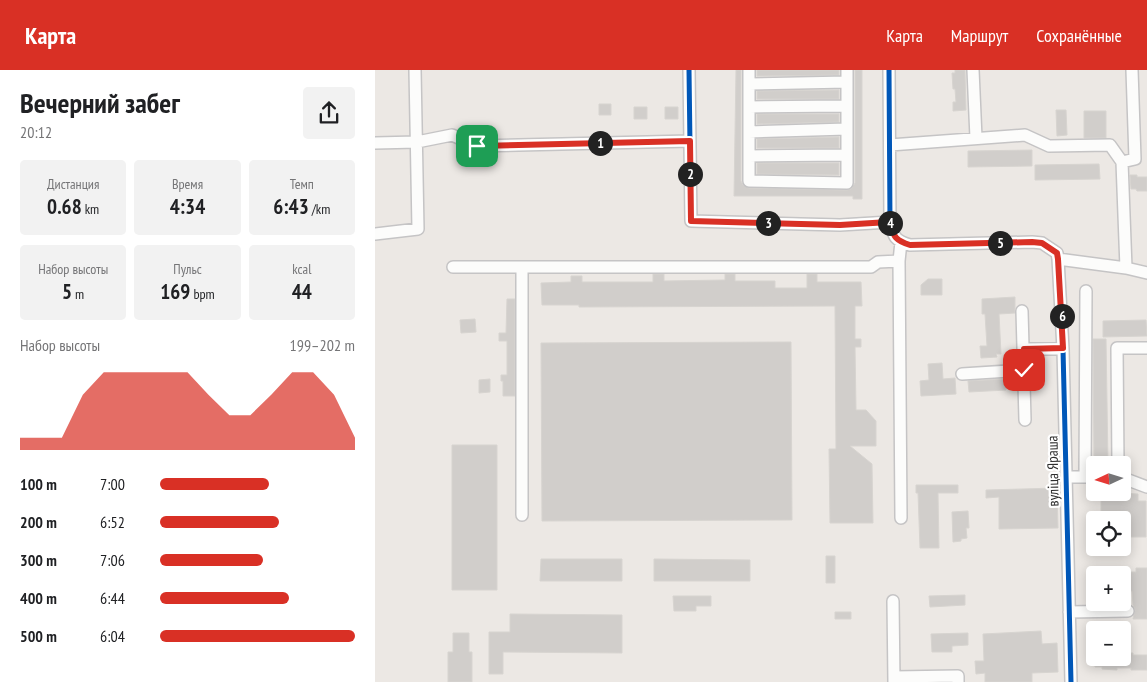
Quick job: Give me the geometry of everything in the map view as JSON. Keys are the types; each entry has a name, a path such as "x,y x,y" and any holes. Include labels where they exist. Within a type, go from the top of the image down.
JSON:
{"street":[{"path":"375,234 418,229 415,70"},
{"path":"689,70 691,221 840,225 889,222"},
{"path":"749,70 749,181 847,183 847,70"},
{"path":"889,70 889,222 894,236 901,242 910,245 1042,243 1057,253 1058,259 1126,268 1147,273"},
{"path":"973,70 976,138"},
{"path":"1122,162 1141,159 1132,70"},
{"path":"749,84 847,82"},
{"path":"749,107 847,106"},
{"path":"749,132 847,129"},
{"path":"375,143 417,142 452,135 477,146 690,141"},
{"path":"890,145 1025,136 1049,146 1110,145 1122,162 1126,268"},
{"path":"749,156 847,155"},
{"path":"901,242 899,261 901,518"},
{"name":"вуліца Яраша","path":"1058,259 1063,348 1071,682"},
{"path":"453,267 871,267 878,262 899,261"},
{"path":"522,267 522,516"},
{"path":"1086,291 1090,456"},
{"path":"1022,311 1025,420"},
{"path":"1024,349 1063,348"},
{"path":"1118,456 1117,348 1147,348"},
{"path":"962,374 1024,370"},
{"path":"1066,477 1086,477"},
{"path":"1131,481 1147,487"},
{"path":"893,601 894,680 958,676 958,682"},
{"path":"1069,612 1128,611"}],"building":[{"path":"736,70 741,70 741,181 743,185 749,188 847,190 851,189 855,183 855,70 862,70 862,199 853,199 853,196 734,196"},
{"path":"757,70 839,70 839,75 757,76"},
{"path":"955,70 965,70 966,110 953,111 953,102 956,102 952,73 955,73"},
{"path":"839,90 839,99 757,99 757,91"},
{"path":"599,104 611,104 611,115 599,115"},
{"path":"634,107 647,107 647,119 634,119"},
{"path":"665,107 678,107 678,119 665,119"},
{"path":"1056,110 1066,110 1067,135 1057,136"},
{"path":"1084,111 1106,111 1106,138 1084,138"},
{"path":"757,114 839,114 839,122 757,124"},
{"path":"839,137 839,148 757,148 757,139"},
{"path":"1032,150 1032,166 968,167 968,151"},
{"path":"757,163 839,163 839,175 757,174"},
{"path":"1099,164 1100,179 1035,180 1035,165"},
{"path":"1130,175 1147,177 1147,191 1131,189"},
{"path":"653,274 664,274 664,281 725,280 725,274 735,274 735,281 775,281 775,288 807,288 807,274 817,274 817,282 861,282 862,306 855,306 855,339 861,339 861,347 855,347 856,410 866,410 876,421 876,446 850,446 872,464 873,523 830,523 829,449 836,449 835,306 579,307 579,305 542,305 541,283 571,282 571,276 582,276 582,282 653,282"},
{"path":"928,279 942,279 942,295 921,295 921,285"},
{"path":"1015,297 1015,313 999,314 1001,354 996,354 997,357 981,358 980,346 987,346 985,314 982,314 982,299"},
{"path":"507,299 515,299 515,396 503,396 503,381 501,381 501,375 507,375 507,341 499,341 499,333 506,333"},
{"path":"475,319 476,332 461,333 460,320"},
{"path":"1146,320 1147,336 1103,337 1103,321"},
{"path":"1093,339 1106,339 1108,456 1094,456"},
{"path":"791,342 792,520 542,521 541,343"},
{"path":"942,363 943,379 955,378 956,394 921,396 920,381 929,380 928,364"},
{"path":"490,379 490,392 479,393 479,380"},
{"path":"1005,379 1006,390 969,392 968,381"},
{"path":"452,445 497,445 497,590 452,590"},
{"path":"916,485 958,485 958,493 938,493 939,548 920,548"},
{"path":"1057,488 1058,528 999,529 999,497 986,498 986,490"},
{"path":"1131,494 1138,494 1138,501 1146,501 1146,537 1131,537 1131,511 1101,511 1101,501 1131,501"},
{"path":"968,511 969,528 966,528 967,538 953,542 952,512"},
{"path":"826,556 835,556 835,583 826,583"},
{"path":"541,559 622,559 622,581 540,581"},
{"path":"654,559 750,560 750,581 654,581"},
{"path":"1136,568 1147,568 1147,619 1133,619 1135,610 1131,591 1131,572 1136,572"},
{"path":"965,595 965,605 930,607 929,596"},
{"path":"673,596 711,596 711,606 696,606 696,611 674,611"},
{"path":"835,612 851,612 851,619 835,619"},
{"path":"510,614 622,615 622,653 503,652 503,674 489,674 489,632 510,632"},
{"path":"1041,631 1042,644 1057,643 1058,672 1032,673 1032,682 985,682 985,673 976,674 975,661 984,661 983,634"},
{"path":"453,633 469,633 469,652 472,652 472,682 448,682 448,652 453,652"},
{"path":"968,633 968,645 952,646 952,652 932,652 931,634"},
{"path":"1131,653 1133,655 1147,655 1147,670 1117,668 1117,670 1095,667 1131,666"}],"cycle path":[{"path":"689,70 691,221 840,225 890,222"},
{"path":"889,70 890,222 895,237 910,245 1032,242 1042,243 1057,253 1063,349 1071,682"}],"route":[{"path":"477,146 690,141 691,221 840,225 889,222 894,236 901,242 910,245 1042,243 1057,253 1060,273 1063,348 1024,349 1024,370"}]}
